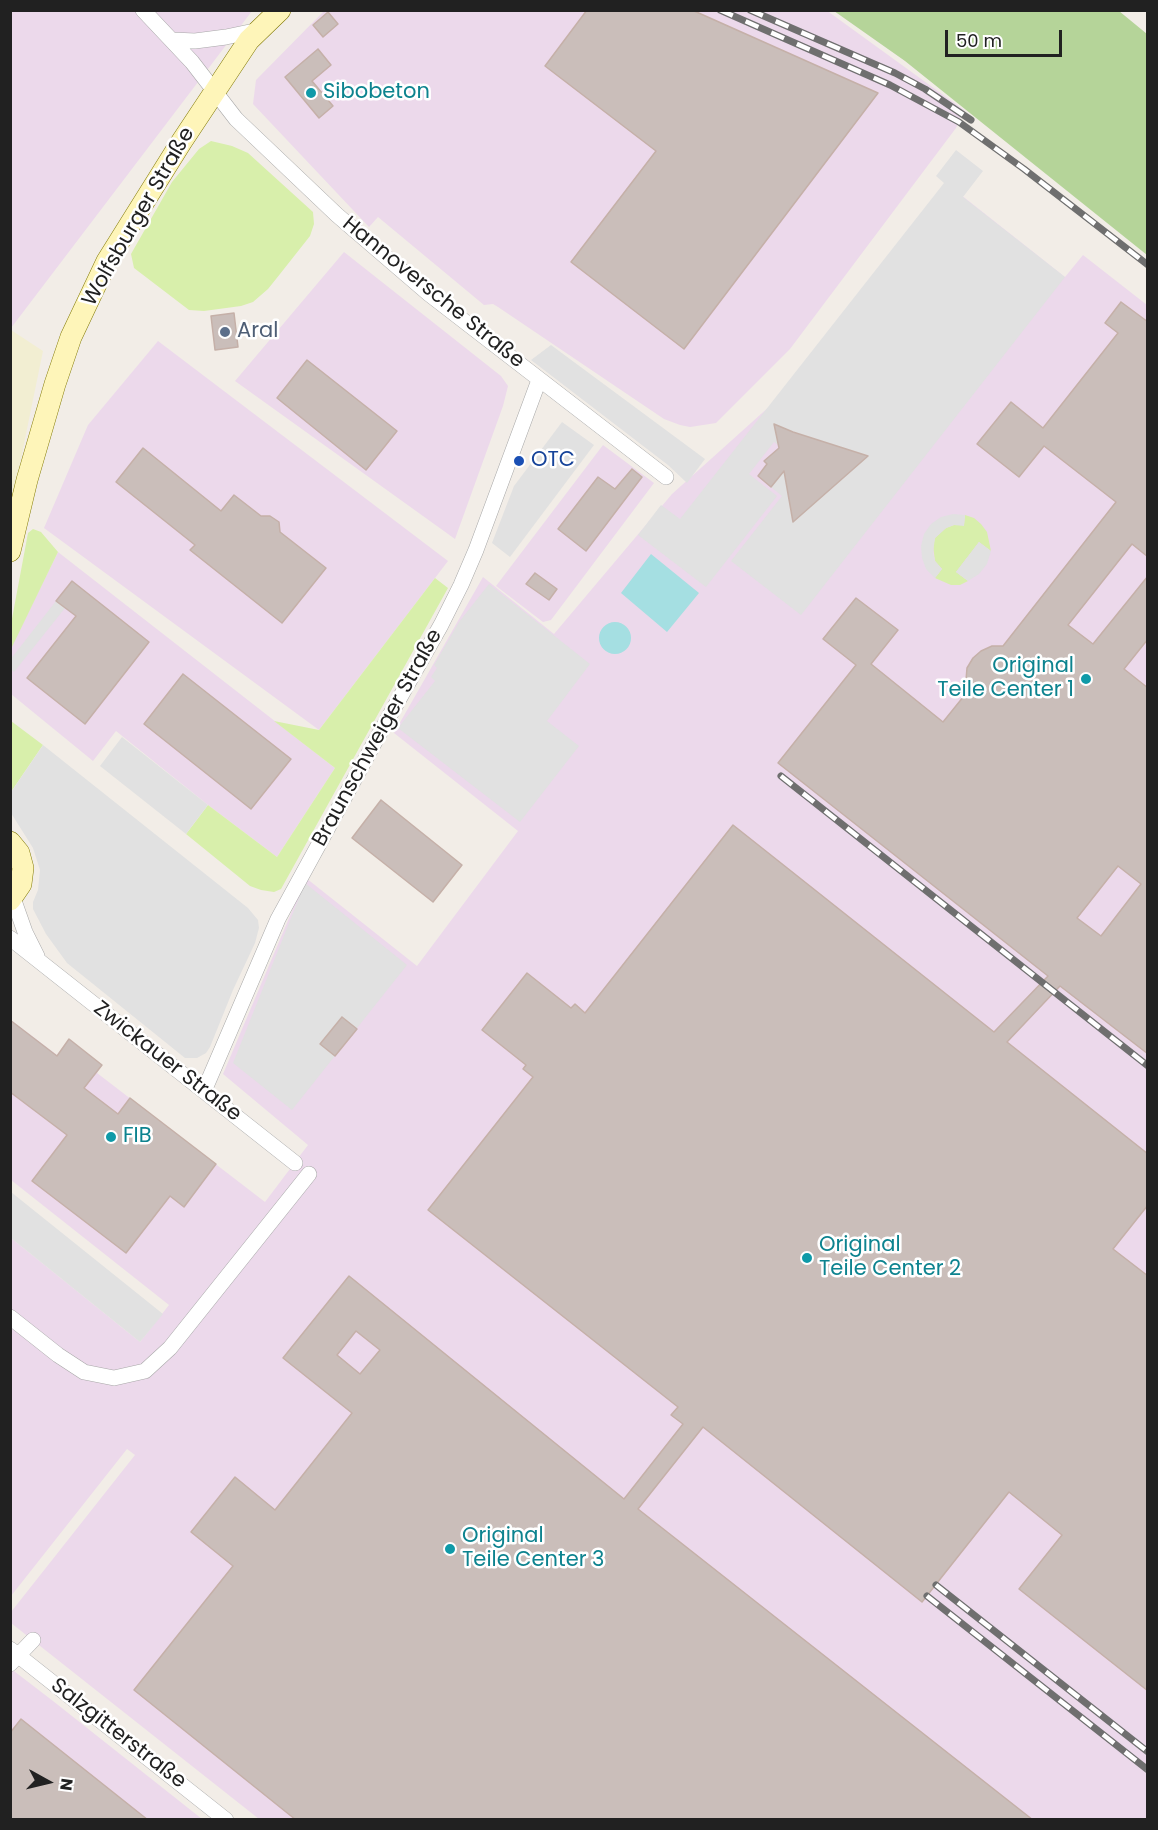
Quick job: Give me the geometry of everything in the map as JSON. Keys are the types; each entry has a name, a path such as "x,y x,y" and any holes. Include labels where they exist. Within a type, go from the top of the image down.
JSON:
{"street":[{"name":"Hannoversche Straße","path":"144,10 192,62 236,118 337,215 429,294 666,477"},
{"name":"Wolfsburger Straße","path":"10,551 27,480 71,337 107,261 249,40 280,10"},
{"path":"173,40 211,39 261,29"},
{"name":"Braunschweiger Straße","path":"204,1092 278,919 461,585 539,380"},
{"path":"10,842 19,854 23,868 21,884 12,899"},
{"name":"Zwickauer Straße","path":"12,899 24,932 40,961"},
{"name":"Zwickauer Straße","path":"10,938 295,1163"},
{"path":"10,1317 58,1355 84,1372 114,1378 145,1371 170,1348 309,1174"},
{"path":"13,1656 33,1640"},
{"name":"Salzgitterstraße","path":"13,1656 225,1820"}],"shaded area":[{"path":"826,10 964,110 956,128 790,349 716,423 690,427 664,419 498,307 493,304 484,305 378,217 369,227 253,104 256,80 324,11"},
{"path":"11,11 252,11 11,328"},
{"path":"956,150 983,171 963,197 1065,277 801,615 731,561 782,496 771,487 781,447 774,442 749,474 777,496 706,587 638,535 661,505 680,519 944,183 936,176"},
{"path":"951,187 1065,277 1083,255 1147,305 1147,1819 259,1819 11,1623 11,1612 135,1455 127,1449 11,1596 11,1238 140,1342 169,1305 11,1180 11,1020 57,1055 69,1039 102,1065 97,1073 265,1202 308,1145 223,1074 306,878 417,966 518,831 394,733 483,577 554,634 672,494 801,378"},
{"path":"344,252 501,376 508,386 503,406 455,539 235,381"},
{"path":"11,330 43,351 11,507"},
{"path":"158,341 448,561 319,730 44,528 88,425"},
{"path":"551,345 705,459 687,483 668,465 531,360"},
{"path":"562,422 594,445 510,557 492,543 514,486"},
{"path":"603,445 654,483 551,620 543,622 496,586"},
{"path":"953,514 965,515 964,526 954,525 946,528 935,538 933,553 935,561 942,569 935,578 926,569 922,558 921,546 924,534 931,524 941,517"},
{"path":"979,542 991,551 987,564 979,574 968,581 956,572"},
{"path":"58,552 335,768 277,857 116,731 93,761 11,694 10,649"},
{"path":"489,584 590,664 547,721 579,746 520,822 398,728 435,681 431,677 437,668 434,665 459,622"},
{"path":"56,601 65,608 14,672 11,669 10,660"},
{"path":"122,737 208,805 186,834 100,766"},
{"path":"43,745 248,908 258,920 259,928 255,943 210,1047 206,1053 197,1058 185,1058 67,963 46,934 33,909 40,870 33,848 11,813 11,792"},
{"path":"305,883 407,965 292,1110 233,1063"},
{"path":"11,1192 163,1314 140,1342 11,1238"},
{"path":"10,1668 53,1701 202,1819 11,1819"}],"green space":[{"path":"834,11 1119,11 1147,34 1147,255 905,61"},
{"path":"211,141 248,153 313,212 314,224 310,236 268,289 253,302 204,311 189,310 134,268 131,254 172,182 199,149"},
{"path":"965,515 974,518 987,532 991,551 979,542 956,572 968,581 960,585 951,585 935,578 942,569 935,561 933,546 935,538 946,528 964,525"},
{"path":"33,529 41,532 58,552 11,649 11,624 28,533"},
{"path":"435,578 448,588 281,889 274,892 250,886 186,834 208,805 277,857 335,768 274,721 319,730"},
{"path":"11,721 43,745 11,792"}],"water":[{"path":"651,554 699,593 667,632 621,593"},
{"path":"615,622 626,627 631,638 626,649 615,654 604,649 599,638 604,627"}],"building":[{"path":"587,10 692,10 878,93 684,349 571,262 656,151 545,66"},
{"path":"328,12 338,24 323,37 313,25"},
{"name":"Sibobeton","path":"318,49 331,65 312,81 333,106 319,118 285,77"},
{"path":"1121,302 1148,322 1148,557 1132,544 1068,625 1093,644 1148,576 1148,639 1124,669 1148,688 1148,1054 1060,986 1007,1042 1148,1154 1148,1205 1113,1249 1148,1276 1148,1691 1019,1589 1062,1535 1009,1492 922,1602 703,1427 638,1509 1033,1820 296,1820 134,1690 233,1566 191,1532 235,1477 275,1510 352,1413 283,1358 349,1276 624,1499 683,1424 671,1415 678,1407 428,1210 533,1077 523,1069 526,1065 482,1030 527,973 571,1008 575,1004 585,1013 733,825 994,1032 1048,976 778,763 856,665 823,639 856,598 898,630 871,664 943,722 968,691 967,668 973,658 992,646 1003,646 1116,502 1044,446 1019,477 977,444 1011,402 1043,428 1118,333 1105,323","holes":["1118,866 1141,884 1101,936 1077,918","356,1331 380,1350 360,1374 337,1355"]},
{"name":"Aral","path":"234,313 238,347 215,350 211,316"},
{"path":"307,360 397,431 366,470 277,398"},
{"path":"774,424 868,456 793,522 784,471 771,487 758,476 767,464 764,461 779,448"},
{"path":"143,448 221,511 234,495 261,516 270,516 279,522 280,532 326,568 282,623 190,550 195,545 116,482"},
{"path":"632,469 642,477 586,551 558,529 598,477 615,489"},
{"path":"535,573 557,589 549,600 526,584"},
{"path":"72,581 149,642 85,724 27,678 76,616 56,601"},
{"path":"183,674 291,759 251,809 144,724"},
{"path":"381,800 462,865 433,902 352,838"},
{"path":"342,1017 357,1029 335,1056 320,1044"},
{"name":"FIB","path":"10,1020 57,1056 69,1039 102,1065 84,1088 118,1114 130,1098 216,1164 184,1207 170,1196 126,1253 32,1181 67,1135 10,1092"},
{"path":"21,1719 148,1820 10,1820 10,1733"}],"railway":[{"path":"720,10 890,85 959,122 1148,265"},
{"path":"750,10 895,73 925,89 971,120"},
{"path":"781,776 1148,1066"},
{"path":"936,1585 1148,1752"},
{"path":"927,1596 1148,1770"}],"place":[{"name":"Sibobeton","path":"311,93"},
{"name":"Aral","path":"225,332"},
{"name":"OTC","path":"519,461"},
{"name":"Original Teile Center 1","path":"1086,679"},
{"name":"FIB","path":"111,1137"},
{"name":"Original Teile Center 2","path":"807,1258"},
{"name":"Original Teile Center 3","path":"450,1549"}]}
